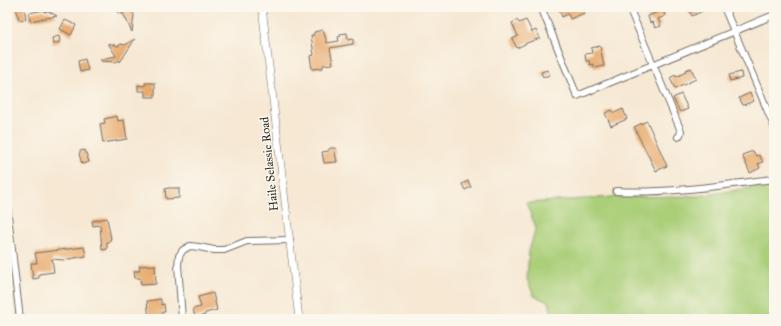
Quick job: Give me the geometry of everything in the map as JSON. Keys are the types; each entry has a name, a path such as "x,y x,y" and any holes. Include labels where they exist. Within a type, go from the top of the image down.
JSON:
{"street":[{"name":"Haile Selassie Road","path":"262,7 299,319"},
{"path":"541,7 577,96 774,15"},
{"path":"629,7 681,131 678,137"},
{"path":"724,7 774,126"},
{"path":"616,191 637,192 708,187 774,179"},
{"path":"7,207 20,319"},
{"path":"182,319 178,265 179,256 183,250 190,246 224,250 247,241 290,240"}],"green space":[{"path":"774,184 774,319 553,319 549,302 534,296 527,279 529,251 536,227 526,203 613,197 699,196"}],"building":[{"path":"16,7 24,7 26,19 19,20"},
{"path":"116,7 122,7 125,12 131,9 134,15 132,32 123,13 120,15"},
{"path":"565,7 581,7 584,13 570,19 568,14 562,17 559,9"},
{"path":"687,7 711,7 692,16"},
{"path":"44,10 45,12 48,11 57,16 30,21 29,13"},
{"path":"663,10 665,16 658,19 661,26 655,28 653,22 650,23 648,16"},
{"path":"65,20 76,25 71,35 60,29"},
{"path":"517,20 519,23 526,20 532,32 536,30 540,38 517,48 512,39 518,36 512,23"},
{"path":"323,30 327,43 339,41 338,37 341,36 340,34 347,33 348,40 353,39 353,44 330,48 333,64 323,65 323,68 312,69 310,56 314,55 311,35 314,35 314,32"},
{"path":"59,36 60,42 53,44 52,38"},
{"path":"135,39 120,62 119,60 116,62 101,61 101,59 116,56 108,43 118,46 121,44 125,45"},
{"path":"600,46 604,66 594,68 593,64 590,65 589,61 586,61 585,54 592,53 591,48"},
{"path":"85,59 88,70 80,72 78,61"},
{"path":"691,68 696,79 675,89 670,78 675,75 676,77 686,72 685,70"},
{"path":"547,70 550,75 543,77 541,72"},
{"path":"741,72 742,78 730,81 729,75"},
{"path":"145,83 155,83 155,97 145,97 145,91 138,91 138,85 145,86"},
{"path":"750,93 754,101 743,105 739,98"},
{"path":"681,94 688,109 680,112 673,98"},
{"path":"623,109 627,119 611,126 605,113 612,110 614,113"},
{"path":"117,116 118,121 124,120 127,139 103,143 100,124 105,123 104,119"},
{"path":"647,121 667,166 656,171 634,127"},
{"path":"330,148 336,148 335,153 337,162 324,163 322,152 328,151"},
{"path":"85,150 89,162 82,164 79,154 80,151"},
{"path":"753,151 756,156 759,155 763,162 758,164 760,168 750,173 742,155"},
{"path":"468,181 471,187 465,190 462,184"},
{"path":"179,188 179,198 166,199 165,189"},
{"path":"107,218 111,239 110,242 107,242 107,249 102,250 100,225 93,226 92,221"},
{"path":"84,247 86,256 63,260 52,259 54,272 39,274 39,278 33,279 31,263 37,263 35,253"},
{"path":"155,265 156,284 141,285 140,278 135,278 134,271 140,271 139,266"},
{"path":"213,293 217,310 205,313 205,315 195,318 193,309 201,307 198,297"},
{"path":"161,299 161,305 164,304 165,312 162,312 163,319 149,319 147,301"}]}
